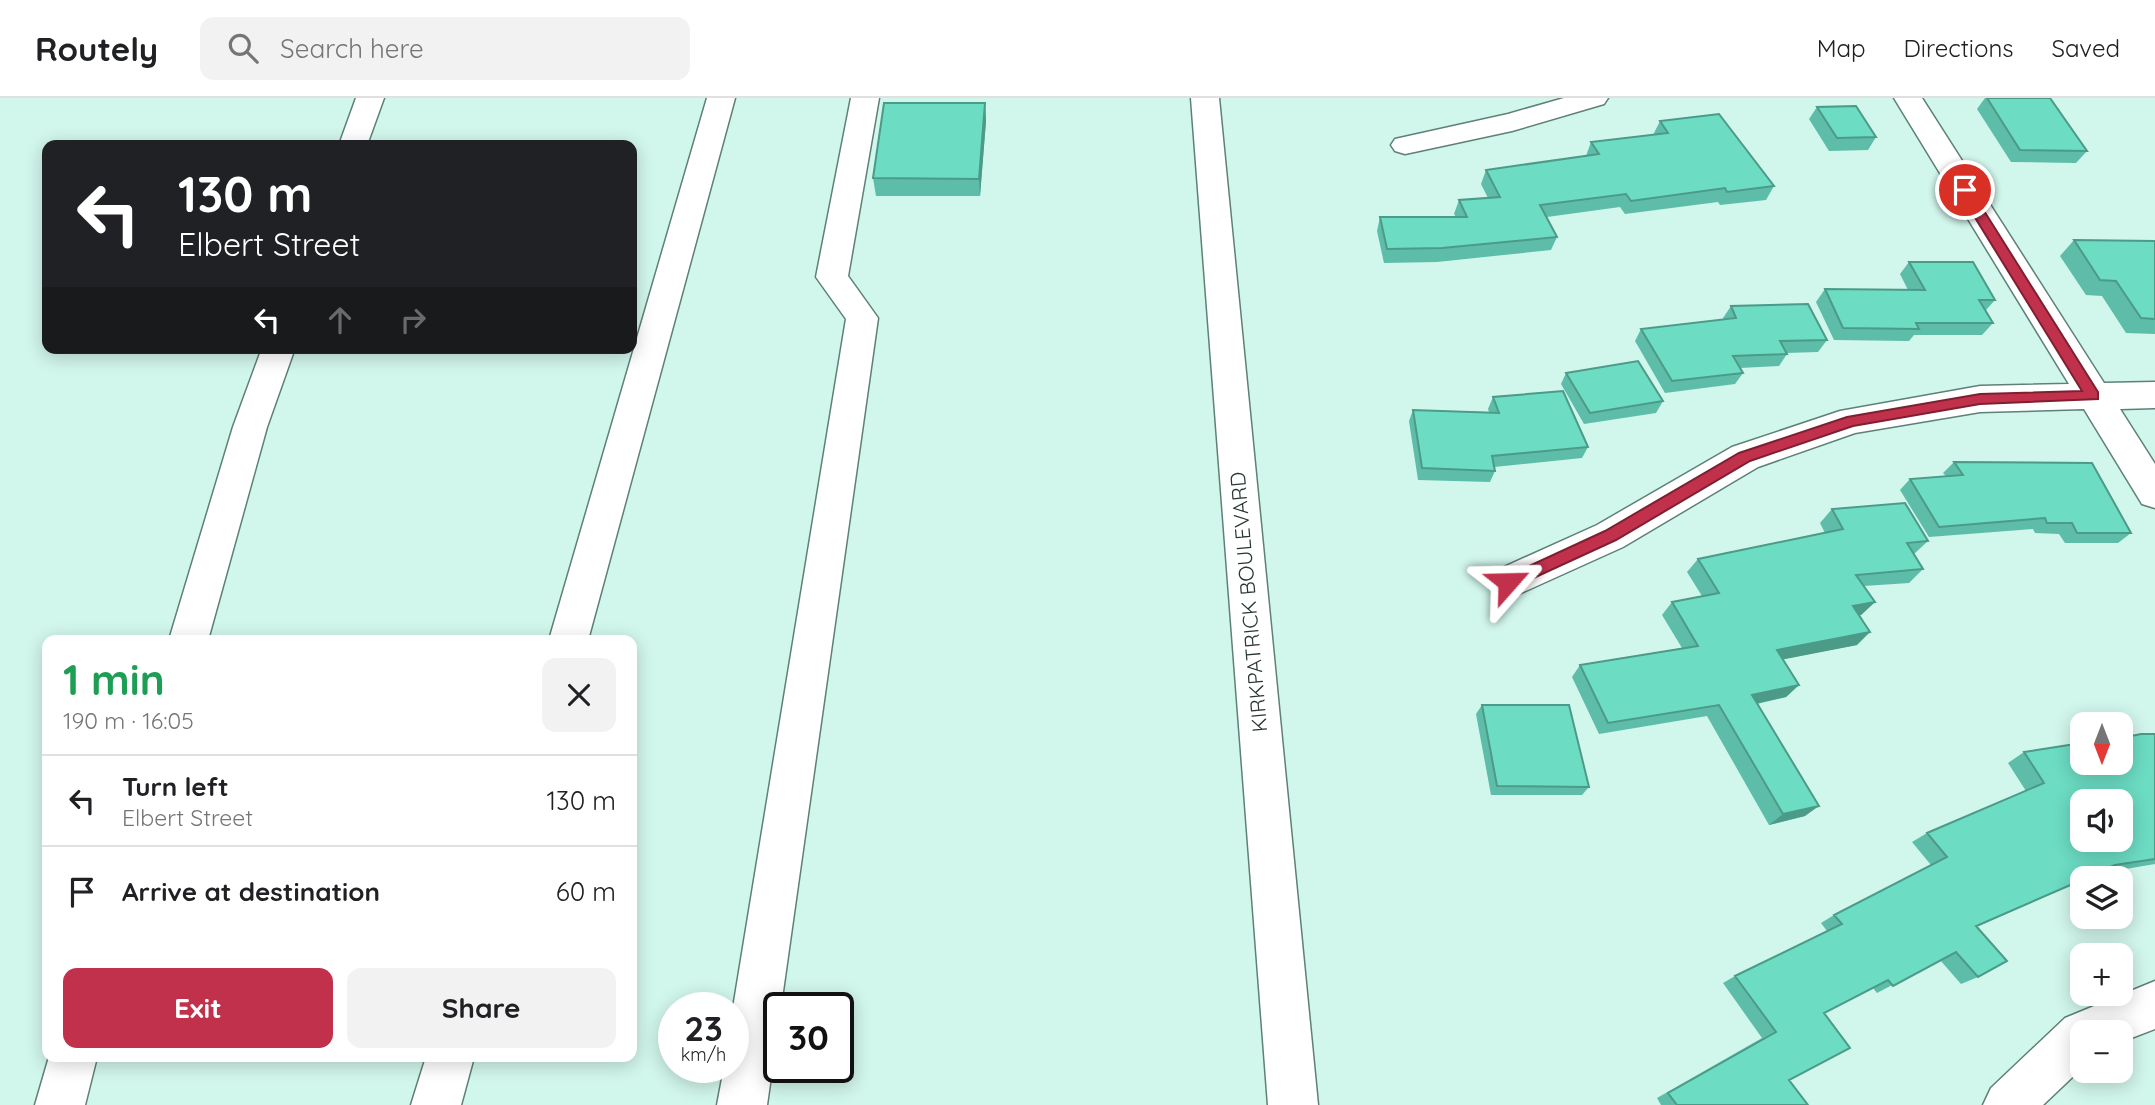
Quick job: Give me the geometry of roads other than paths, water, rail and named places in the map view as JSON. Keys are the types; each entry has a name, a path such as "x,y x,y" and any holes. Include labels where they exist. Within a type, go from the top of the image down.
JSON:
{"street":[{"path":"355,140 370,98"},
{"path":"569,635 721,98"},
{"path":"742,1105 862,318 832,277 865,98"},
{"name":"KIRKPATRICK BOULEVARD","path":"1205,98 1293,1105"},
{"path":"1405,145 1512,122 1594,98"},
{"path":"1908,98 2155,494"},
{"path":"189,635 250,427 277,354"},
{"path":"1508,582 1610,536 1745,457 1852,420 1980,399 2155,395"},
{"path":"2118,1020 2155,1005"},
{"path":"2008,1105 2070,1046"},
{"path":"60,1105 72,1062"},
{"path":"436,1105 449,1062"}]}
